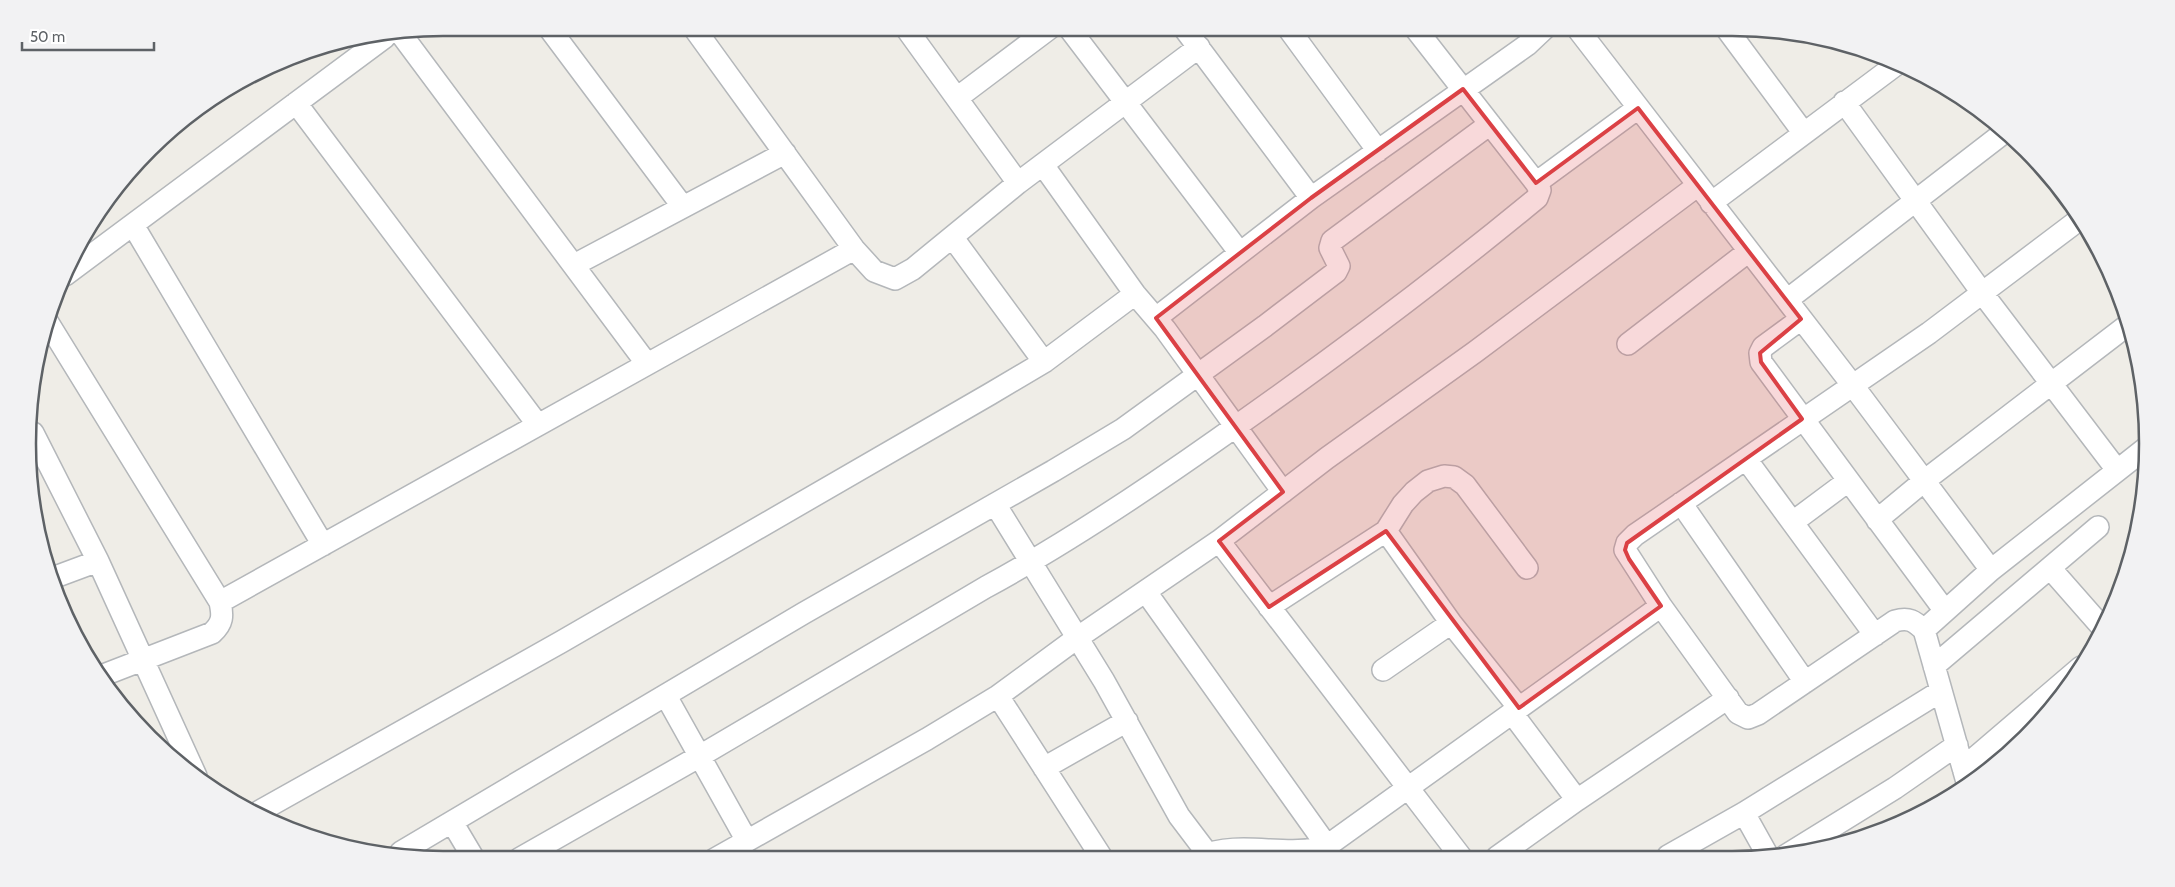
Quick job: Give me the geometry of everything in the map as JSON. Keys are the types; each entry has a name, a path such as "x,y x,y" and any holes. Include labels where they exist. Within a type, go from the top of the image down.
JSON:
{"street":[{"path":"554,36 683,207"},
{"path":"700,36 854,248 874,271 895,279 913,270 1018,183 1199,47"},
{"path":"912,36 1018,183"},
{"path":"957,98 1039,36"},
{"path":"1075,36 1240,253"},
{"path":"1190,36 1311,198"},
{"path":"1294,36 1378,151"},
{"path":"533,851 1031,563 1141,493 1329,361 1446,273 1537,198 1540,190 1536,183 1421,36"},
{"path":"1156,318 1311,198 1536,36"},
{"path":"1583,36 1854,387 1991,570"},
{"path":"1732,36 1803,132"},
{"path":"405,38 647,364"},
{"path":"76,267 379,42"},
{"path":"1711,203 1844,102 1885,66"},
{"path":"1844,102 1983,294 2117,470"},
{"path":"296,103 538,425"},
{"path":"1536,183 1638,108"},
{"path":"406,849 804,613 1123,429 1336,272 1339,266 1330,248 1332,241 1490,124"},
{"path":"1787,300 1999,136"},
{"path":"574,265 785,153"},
{"path":"1043,165 1136,294 1156,318 1284,492"},
{"path":"730,851 927,739 998,696 1077,638 1218,541 1697,186"},
{"path":"2054,692 1965,775 1924,630 1915,621 1906,618 1895,621 1758,714 1748,718 1738,713 1661,606 1625,550 1627,543 1636,535 1802,419 1854,387 1983,294 2074,224"},
{"path":"133,225 323,545"},
{"path":"953,238 1044,362"},
{"path":"220,602 854,248"},
{"path":"1628,344 1749,252"},
{"path":"263,809 561,642 1044,362 1136,294"},
{"path":"1800,319 1763,347 1760,354 1761,362 1945,611"},
{"path":"1877,520 1924,481 2122,329"},
{"path":"53,330 220,602 223,617 220,626 212,633 108,674"},
{"path":"36,441 98,561 189,761"},
{"path":"1924,630 1991,570 2139,454"},
{"path":"1746,458 1875,634"},
{"path":"1268,606 1386,531 1403,504 1414,492 1428,481 1444,476 1454,478 1465,485 1528,568"},
{"path":"1793,522 1848,481"},
{"path":"1681,503 1805,682"},
{"path":"995,504 1128,721 1179,816 1203,851"},
{"path":"1934,666 2098,527"},
{"path":"1386,531 1516,711 1576,800"},
{"path":"1218,541 1456,851"},
{"path":"59,576 98,561"},
{"path":"2050,568 2098,622"},
{"path":"1146,592 1327,846"},
{"path":"1311,851 1327,846 1661,606"},
{"path":"1384,670 1452,622"},
{"path":"1677,851 1744,813 1941,691"},
{"path":"666,696 747,842"},
{"path":"998,696 1097,851"},
{"path":"1505,851 1576,800 1728,698"},
{"path":"1044,768 1128,721"},
{"path":"1804,844 1895,788 1957,745"},
{"path":"1744,813 1764,849"},
{"path":"452,822 469,851"},
{"path":"1241,851 1255,849 1271,851"}],"highlighted area":[{"path":"1463,89 1536,183 1638,108 1801,319 1760,353 1761,362 1802,419 1627,543 1625,550 1629,559 1661,606 1519,708 1386,531 1269,607 1219,541 1283,492 1156,318 1311,198"}]}
